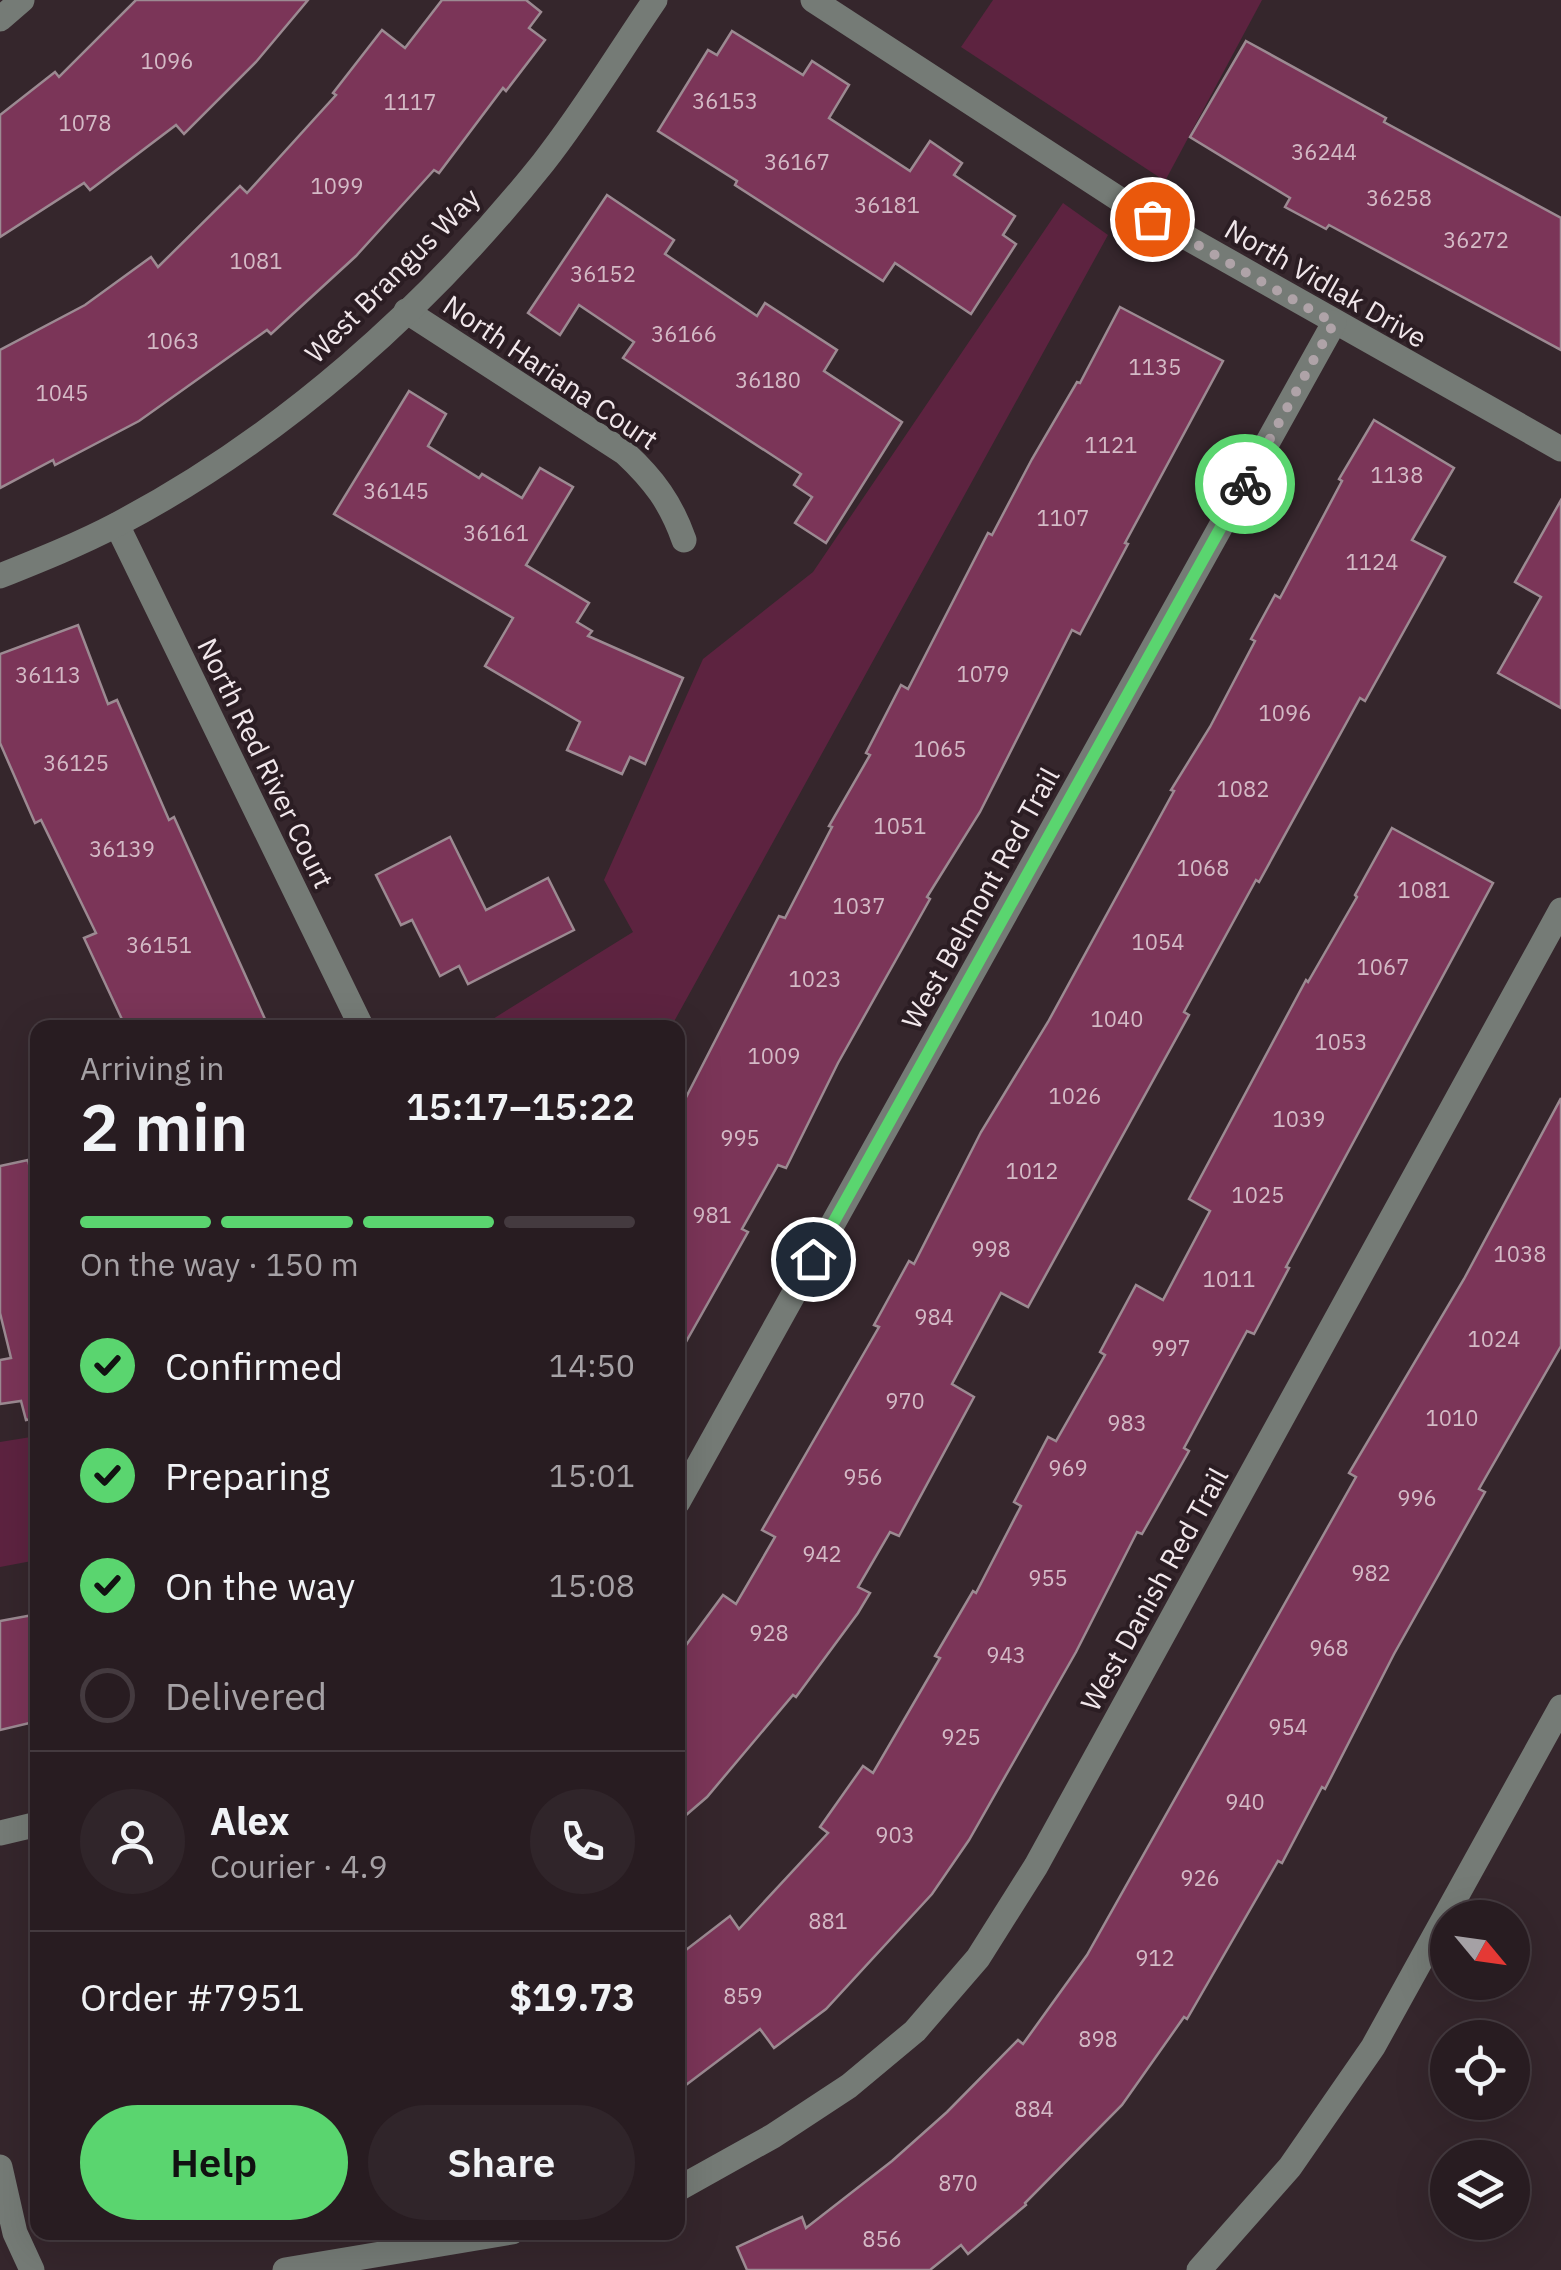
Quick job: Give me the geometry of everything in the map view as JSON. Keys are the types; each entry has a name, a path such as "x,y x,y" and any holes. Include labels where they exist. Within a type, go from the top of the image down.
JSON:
{"street":[{"path":"0,19 22,0"},
{"name":"West Brangus Way","path":"0,576 117,524 236,453 348,368 446,272 544,162 655,0"},
{"name":"North Vidlak Drive","path":"813,0 1122,201 1561,449"},
{"name":"North Hariana Court","path":"406,311 626,453 653,479 673,509 684,540"},
{"name":"West Belmont Red Trail","path":"685,1489 1334,323"},
{"name":"North Red River Court","path":"117,524 358,1020"},
{"name":"West Danish Red Trail","path":"685,2185 849,2086 916,2032 978,1958 1036,1866 1561,910"},
{"path":"1200,2270 1290,2167 1373,2046 1561,1707"},
{"path":"0,1834 30,1826"},
{"path":"0,2167 15,2233 32,2270"},
{"path":"295,2269 465,2240"}],"shaded area":[{"path":"993,0 1262,0 1165,181 961,47"},
{"path":"1063,203 1108,235 675,1020 491,1020 633,932 604,880 703,659 813,572"},
{"path":"30,1437 30,1561 0,1567 0,1442"}],"building":[{"path":"136,0 308,0 256,62 184,134 176,125 90,190 84,183 0,237 0,115 55,72 59,77"},
{"path":"442,0 526,0 541,12 529,28 545,40 439,173 434,170 356,256 271,334 267,330 139,421 55,465 53,460 0,488 0,350 85,305 151,257 158,267 240,186 247,193 336,95 333,93 382,30 405,48"},
{"path":"732,31 803,75 812,61 849,85 829,118 910,171 930,141 962,163 954,175 1015,216 1003,235 1016,244 971,314 895,263 883,281 658,131 708,50 717,55"},
{"path":"1246,41 1386,118 1384,122 1561,218 1561,350 1329,225 1326,229 1285,207 1290,198 1190,137"},
{"path":"607,195 674,240 665,254 757,316 765,303 837,350 824,371 902,422 826,543 795,523 812,497 794,485 801,474 623,358 634,342 579,305 560,335 528,313"},
{"path":"1120,307 1223,361 1080,634 1072,630 980,812 927,897 930,899 838,1063 786,1168 778,1165 742,1229 748,1232 685,1344 685,1099 779,916 785,918 832,827 829,826 870,755 866,753 901,685 908,689 988,533 992,535 1032,459 1077,382 1080,383"},
{"path":"409,391 446,414 428,446 479,478 482,474 522,498 540,468 573,487 526,565 589,603 577,622 592,631 588,636 683,678 645,764 630,757 622,774 567,750 580,722 485,666 513,618 334,514"},
{"path":"1374,420 1454,468 1412,540 1445,557 1365,701 1360,698 1259,882 1256,880 1184,1012 1189,1015 1028,1307 1001,1293 952,1384 974,1397 899,1536 890,1532 858,1587 870,1593 858,1613 796,1697 793,1695 707,1797 685,1816 685,1647 723,1595 736,1604 775,1537 762,1530 879,1327 874,1325 909,1261 914,1264 981,1132 1048,1022 1174,791 1171,790 1210,727 1255,641 1251,639 1275,595 1280,598 1342,481 1339,479"},
{"path":"1561,500 1561,708 1498,673 1541,597 1515,582"},
{"path":"78,625 108,704 117,700 169,820 174,817 265,1020 122,1020 84,938 96,933 41,820 35,823 0,743 0,654"},
{"path":"1392,828 1493,883 1286,1267 1289,1268 1254,1334 1247,1331 1184,1448 1189,1451 1142,1534 1137,1532 1076,1652 969,1840 932,1894 826,2009 774,2048 760,2029 685,2086 685,1951 730,1916 739,1929 828,1833 820,1827 863,1766 873,1773 940,1658 935,1656 973,1591 976,1593 1021,1506 1014,1502 1048,1437 1056,1441 1105,1355 1100,1352 1136,1285 1163,1300 1210,1211 1189,1199"},
{"path":"450,837 486,910 548,878 574,930 468,984 459,966 440,976 412,920 401,925 376,875"},
{"path":"1561,1098 1561,1346 1479,1489 1485,1492 1394,1654 1325,1789 1322,1787 1282,1863 1278,1861 1187,2019 1184,2017 1122,2105 1026,2205 968,2254 961,2245 930,2270 747,2270 737,2247 802,2217 806,2228 892,2161 1018,2040 1023,2044 1087,1955 1356,1477 1349,1473 1464,1279"},
{"path":"28,1160 30,1168 30,1419 26,1420 21,1401 0,1404 0,1360 11,1358 0,1313 0,1166"},
{"path":"30,1615 30,1723 0,1730 0,1621"}],"way so far":[{"path":"1152,219 1334,323 1245,484"}],"route":[{"path":"813,1259 1245,484"}]}
